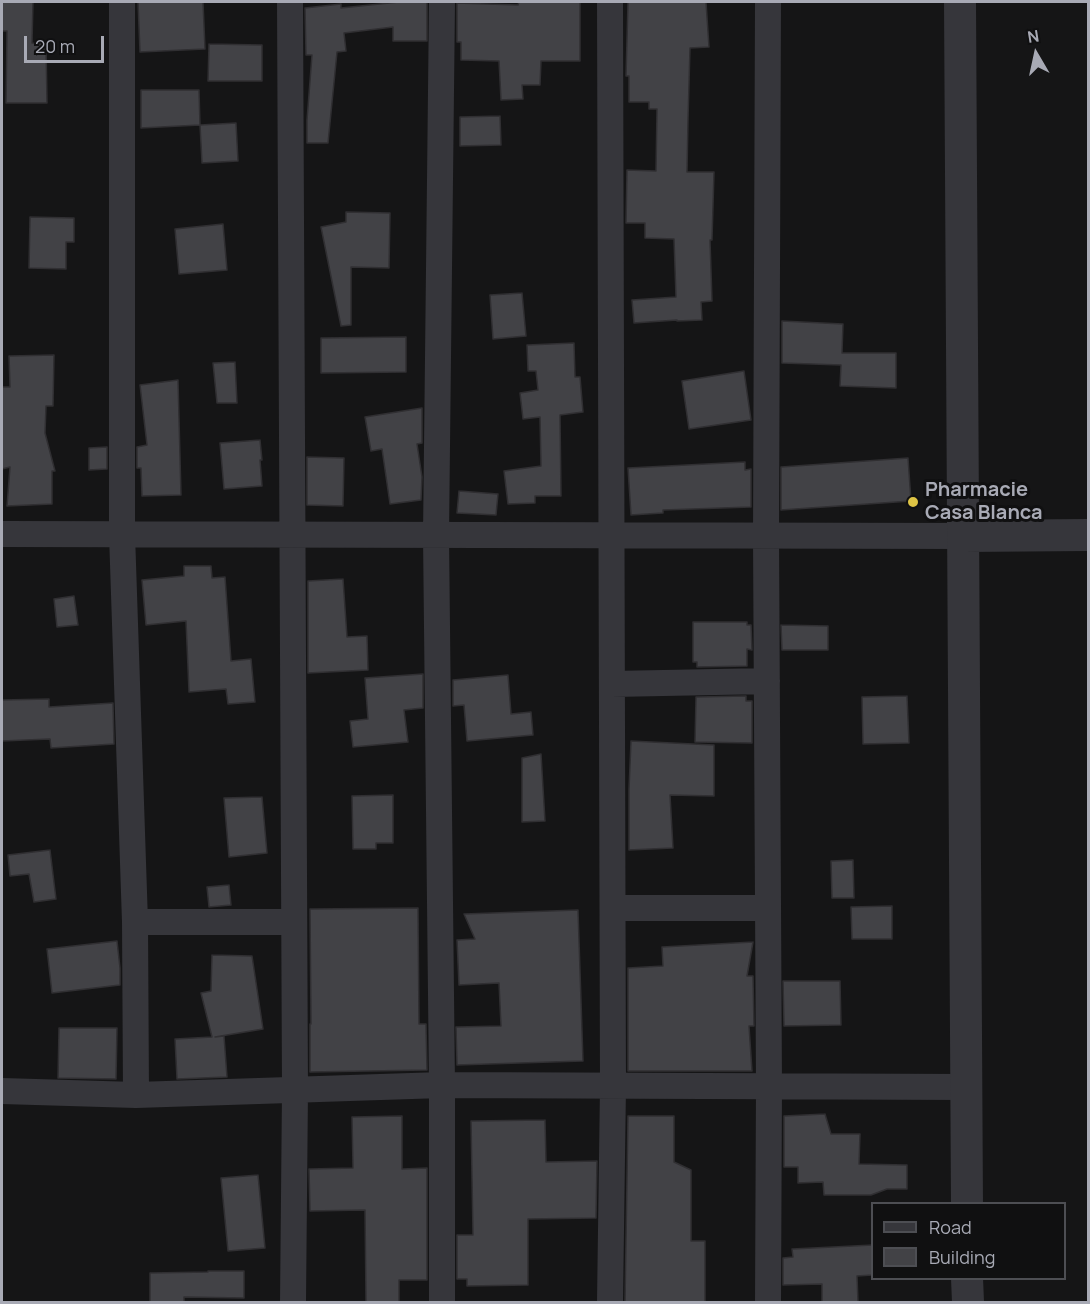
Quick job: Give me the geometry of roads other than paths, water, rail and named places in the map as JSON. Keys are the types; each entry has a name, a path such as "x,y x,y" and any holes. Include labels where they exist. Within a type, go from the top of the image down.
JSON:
{"street":[{"path":"122,2 122,534 135,922 136,1095"},
{"path":"290,2 295,1090 293,1302"},
{"path":"442,2 436,535 442,1302"},
{"path":"610,2 613,908 610,1302"},
{"path":"768,2 766,536 768,1302"},
{"path":"960,2 967,1202"},
{"path":"2,534 1089,535"},
{"path":"612,684 767,681"},
{"path":"613,908 768,908"},
{"path":"135,922 294,921"},
{"path":"2,1090 136,1095 442,1085 966,1087"},
{"path":"967,1280 968,1302"}],"place":[{"name":"Pharmacie Casa Blanca","path":"913,502"}]}
